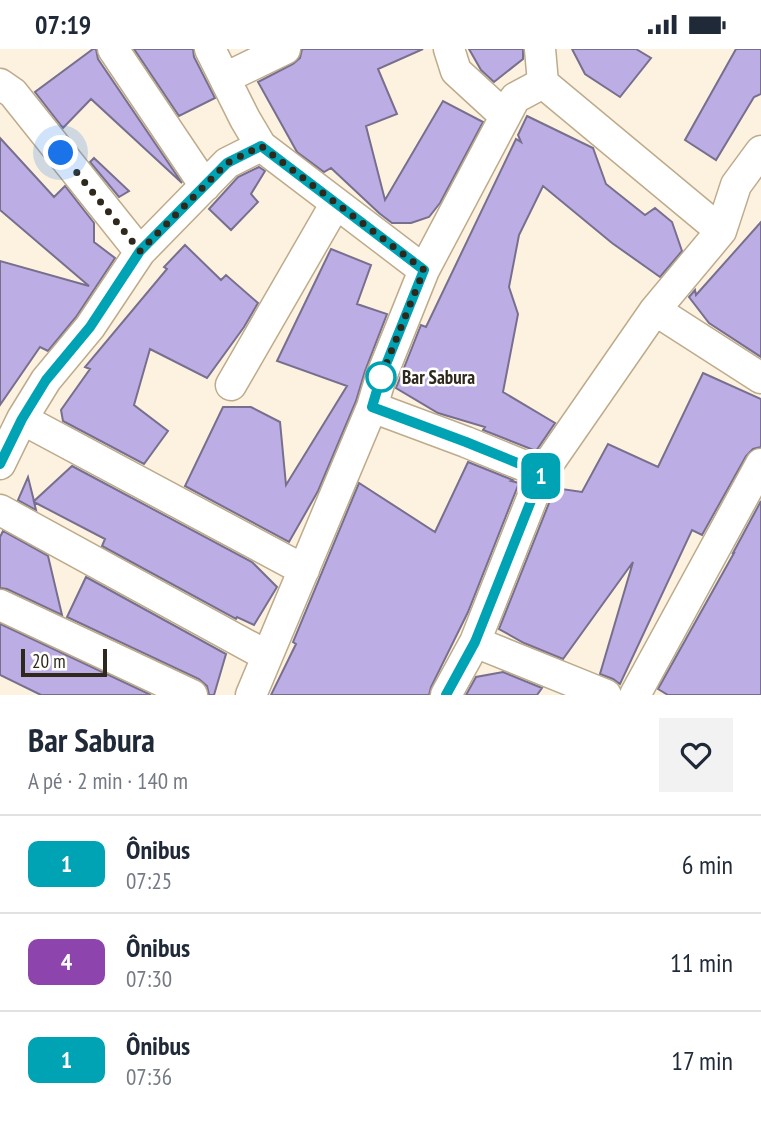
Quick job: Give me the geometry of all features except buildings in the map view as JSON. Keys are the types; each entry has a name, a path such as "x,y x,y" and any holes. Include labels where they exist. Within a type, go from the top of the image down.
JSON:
{"street":[{"path":"113,49 205,186"},
{"path":"210,49 261,146 424,270"},
{"path":"225,78 285,49"},
{"path":"449,49 456,71 505,116"},
{"path":"540,49 543,83 721,231"},
{"path":"251,695 372,407 381,377 424,270 515,98 543,83"},
{"path":"0,84 13,93 140,251"},
{"path":"0,464 22,419 46,380 90,327 140,251 227,163 261,146"},
{"path":"446,695 475,642 542,473 655,310 721,231 736,185 761,151"},
{"path":"231,385 336,203"},
{"path":"655,310 761,378"},
{"path":"372,407 542,473"},
{"path":"22,419 304,570"},
{"path":"635,695 761,464"},
{"path":"0,510 267,656"},
{"path":"0,605 192,695"},
{"path":"475,642 606,695"}],"bus line":[{"name":"1","path":"0,464 22,419 46,380 90,327 140,251 227,163 261,146 424,270 381,377 372,407 542,473 475,642 446,695"}],"place":[{"name":"Bar Sabura","path":"381,377"}],"route":[{"path":"61,153 140,251 227,163 261,146 424,270 381,377"}]}
